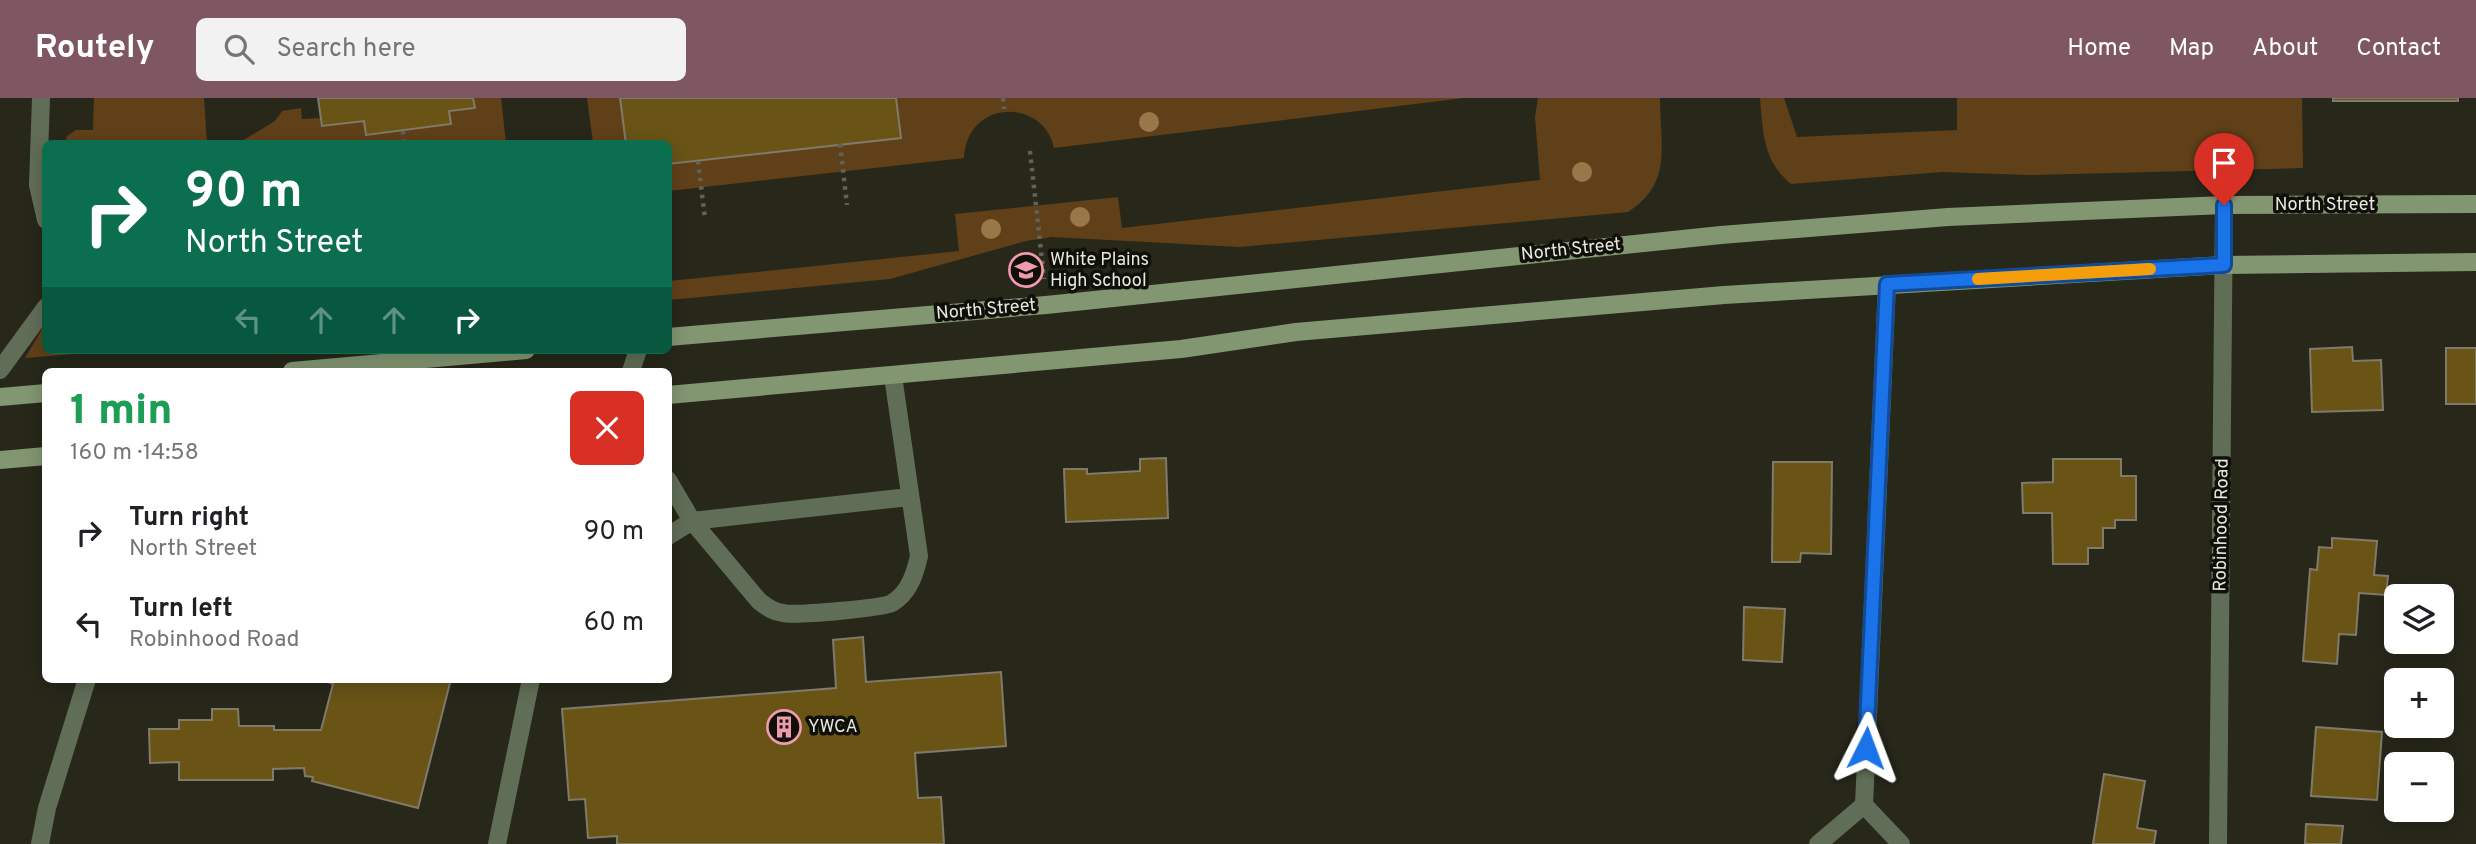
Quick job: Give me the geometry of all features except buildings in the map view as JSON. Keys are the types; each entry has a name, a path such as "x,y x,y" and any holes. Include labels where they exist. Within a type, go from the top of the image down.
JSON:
{"main road":[{"name":"North Street","path":"672,337 1046,304 1721,235 1991,214 2224,205 2476,204"},
{"path":"672,395 1181,349 1296,332 1724,295 2224,265 2476,262"},
{"path":"325,368 481,354"},
{"path":"0,397 42,393"},
{"path":"0,460 42,456"}],"street":[{"path":"41,98 38,185 42,202"},
{"name":"Robinhood Road","path":"2218,844 2224,205"},
{"path":"1887,284 1864,805 1901,844"},
{"path":"0,370 42,312"},
{"path":"672,487 692,521 759,601 771,610 800,614 891,604 906,590 914,576 919,556 893,376"},
{"path":"672,534 692,521 909,497"},
{"path":"40,844 47,808 86,683"},
{"path":"497,844 530,683"},
{"path":"1818,844 1864,805"}],"path":[{"path":"1003,98 1004,109"},
{"path":"403,131 404,140"},
{"path":"840,144 847,205"},
{"path":"1030,151 1041,248"},
{"path":"698,161 705,219"}],"shaded area":[{"path":"94,98 204,98 207,140 66,140 76,130 93,130"},
{"path":"473,98 501,98 506,140 244,140 275,121 282,111 301,108 302,119 320,118 322,126 364,121 367,135 451,124 449,111 474,108"},
{"path":"587,98 620,98 626,140 593,140"},
{"path":"896,98 1464,98 1054,148 1047,132 1036,120 1022,113 1006,112 991,115 978,124 968,138 964,158 672,191 672,164 900,138"},
{"path":"1538,98 1660,98 1661,162 1652,189 1628,212 1240,247 1052,237 1026,241 890,279 672,300 672,281 959,251 955,214 1118,197 1122,228 1540,180 1535,117"},
{"path":"1760,98 1784,98 1797,137 1957,130 1957,98 2302,98 2303,168 2030,175 1942,172 1791,184 1775,166 1766,146"},
{"path":"42,329 42,354 74,354 25,358"}],"slow traffic":[{"path":"1978,279 2150,269"}],"place":[{"name":"White Plains High School","path":"1026,270"},
{"name":"YWCA","path":"784,727"}],"route":[{"path":"1866,748 1887,284 2224,265 2224,205"}]}
